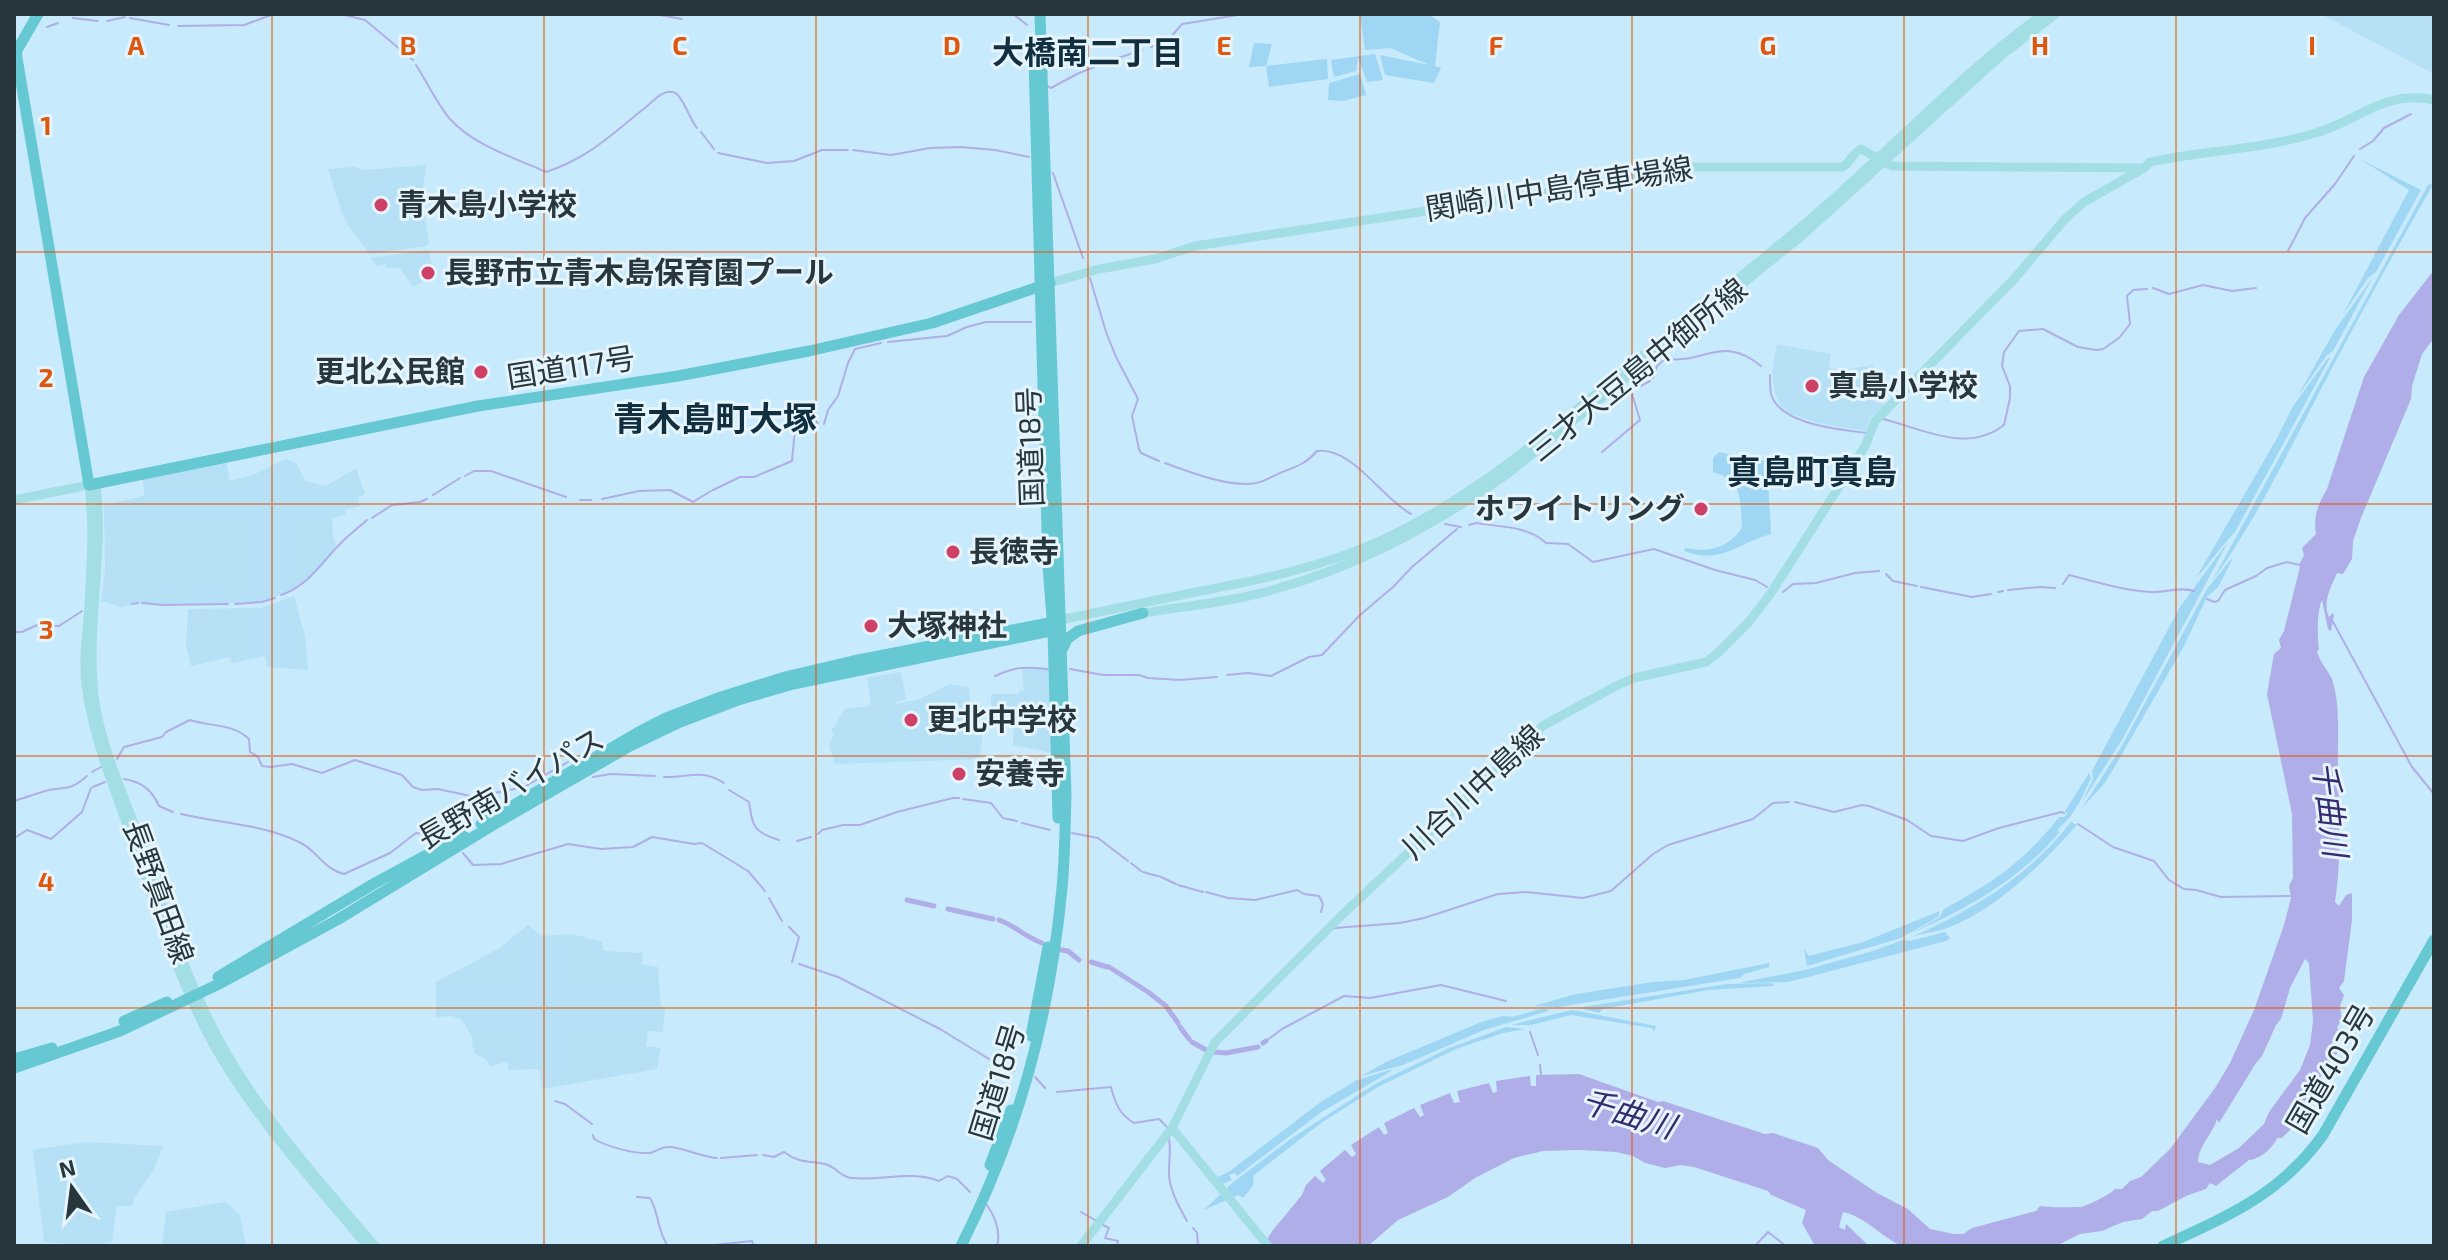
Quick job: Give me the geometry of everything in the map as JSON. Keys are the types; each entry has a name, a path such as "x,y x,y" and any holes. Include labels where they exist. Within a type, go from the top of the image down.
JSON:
{"highway":[{"path":"38,14 15,54 17,75 93,485"},
{"path":"15,54 45,14"},
{"name":"国道18号","path":"953,1246 986,1176 1014,1101 1033,1030 1056,885 1059,791 1057,625 1033,14"},
{"name":"国道18号","path":"961,1246 1009,1139 1030,1071 1050,982 1062,887 1066,795 1062,651 1048,566 1040,14"},
{"path":"29,39 25,59 26,77 93,485"},
{"name":"国道117号","path":"93,485 478,406 678,376 809,351 932,323 1045,285"},
{"path":"1006,630 1045,616 1048,566"},
{"path":"1062,651 1067,639 1078,631 1143,613"},
{"name":"長野南バイパス","path":"14,1059 80,1039 192,994 375,883 666,718 795,674 1006,630 1057,625"},
{"name":"長野南バイパス","path":"14,1068 120,1031 337,920 493,825 630,746 680,722 793,684 1057,625"},
{"name":"国道403号","path":"2163,1246 2250,1205 2308,1157 2434,940"}],"main road":[{"name":"三才大豆島中御所線","path":"1057,625 1235,599 1311,578 1361,559 1449,513 1510,472 1804,234 1982,62 2043,14"},
{"name":"三才大豆島中御所線","path":"1057,625 1310,566 1381,540 1432,514 1483,482 1535,443 1740,278 2003,54 2056,14"},
{"name":"関崎川中島停車場線","path":"1045,285 1099,269 1155,259 1195,246 1584,187 1678,167 1842,167 1861,149 1892,166 2144,168 2150,162 2312,135 2386,101 2410,97 2434,100"},
{"name":"川合川中島線","path":"1081,1246 1172,1128 1215,1042 1342,915 1544,725 1634,678 1706,662 1748,623 1771,593 1865,446 1875,421 2015,278 2064,220 2084,202 2144,168"},
{"path":"14,500 93,485"},
{"name":"長野真田線","path":"93,485 86,686 95,731 166,941 222,1058 259,1115 367,1246"},
{"name":"長野真田線","path":"192,994 247,1085 285,1137 375,1246"},
{"path":"1172,1128 1268,1246"}],"shaded area":[{"path":"1360,14 1428,14 1440,22 1435,66 1441,68 1434,83 1385,75 1380,55 1429,65 1391,48 1365,50"},
{"path":"2321,14 2434,14 2434,74"},
{"path":"1254,43 1272,44 1266,66 1249,67"},
{"path":"1375,54 1383,80 1367,82 1358,58 1356,71 1334,77 1331,60"},
{"path":"1327,59 1328,79 1269,87 1266,66"},
{"path":"1360,74 1366,95 1343,101 1328,100 1329,83"},
{"path":"2360,159 2421,190 2376,272 2368,278 2342,316 2409,190"},
{"name":"青木島小学校","path":"426,165 422,198 429,243 427,246 370,254 342,213 328,169 354,167 364,170"},
{"path":"2431,184 2268,490 2242,537 2212,581 2428,185"},
{"path":"429,250 434,276 413,287 400,268 386,268 385,264 377,266 370,258"},
{"path":"2373,277 2333,351 2297,397 2335,330"},
{"name":"真島小学校","path":"1777,344 1831,354 1829,368 1837,371 1874,365 1875,391 1872,401 1885,406 1871,417 1865,431 1818,423 1789,413 1775,394 1772,373"},
{"path":"2328,358 2235,532 2196,578 2293,406"},
{"path":"1719,452 1767,460 1771,534 1719,554 1697,555 1684,551 1685,548 1702,550 1717,547 1731,540 1742,528 1740,501 1735,487 1713,472 1713,458"},
{"path":"286,459 297,464 305,481 326,486 356,468 365,494 358,497 360,506 332,518 337,547 323,565 293,590 261,602 167,605 142,602 120,607 101,601 105,569 104,505 144,496 143,479 226,461 230,481 253,475"},
{"path":"2229,540 2122,740 2082,802 2093,779 2092,771 2180,607"},
{"path":"2232,558 2218,587 2207,597 2184,646 2114,768 2082,808 2120,749 2207,589"},
{"path":"294,596 305,636 308,670 268,667 265,656 232,663 230,657 191,666 186,645 188,609 261,608"},
{"path":"1022,668 1048,669 1052,753 1013,745 1014,708 991,707 991,694 1018,694 1024,690"},
{"name":"更北中学校","path":"901,672 906,699 896,704 920,699 949,684 969,687 970,705 985,707 980,759 835,764 829,746 834,733 831,731 845,709 871,706 867,678"},
{"path":"2089,773 2091,778 2081,800 2058,829 2059,833 2027,865 1990,892 1910,934 1939,918 1944,909 1978,890 2020,859 2059,817 2067,814 2065,811"},
{"path":"2071,822 2077,825 2049,855 1986,908 1950,927 1914,936 2000,889 2037,859"},
{"path":"1940,911 1938,917 1901,938 1807,966 1804,949 1809,956 1863,942"},
{"path":"528,925 541,936 573,934 602,942 604,951 643,953 642,964 658,967 661,1006 665,1007 663,1032 648,1031 646,1046 661,1048 657,1069 542,1089 539,1069 509,1070 507,1062 490,1066 486,1059 475,1054 473,1039 462,1020 452,1016 436,1017 436,982 498,949"},
{"path":"1945,932 1950,938 1946,941 1788,982 1738,983 1805,970 1903,940"},
{"path":"1769,963 1769,967 1740,978 1558,1007 1534,1006 1576,994 1684,980"},
{"path":"1772,983 1774,986 1708,990 1603,1009 1599,1013 1583,1009 1727,984"},
{"path":"1541,1009 1548,1011 1484,1030 1403,1065 1361,1076 1388,1061 1484,1021"},
{"path":"1572,1010 1656,1026 1654,1032 1652,1028 1571,1015 1531,1025 1511,1025"},
{"path":"1506,1027 1525,1029 1456,1049 1378,1087 1321,1123 1254,1175 1253,1186 1243,1198 1238,1195 1204,1210 1231,1184 1292,1138 1375,1084 1447,1049"},
{"path":"1393,1070 1320,1113 1237,1176 1235,1173 1229,1175 1232,1180 1222,1184 1211,1171 1218,1177 1230,1171 1322,1101 1357,1080"},
{"path":"86,1142 163,1146 154,1169 132,1206 117,1206 112,1242 94,1246 44,1242 33,1150"},
{"path":"226,1202 240,1215 246,1246 162,1246 166,1212"}],"water":[{"name":"千曲川","path":"2434,270 2434,338 2422,354 2411,399 2361,518 2353,541 2352,559 2343,574 2337,573 2330,589 2326,606 2329,617 2334,615 2331,631 2322,600 2318,617 2317,652 2332,679 2338,711 2339,851 2335,902 2339,906 2346,895 2352,893 2352,920 2344,981 2339,988 2344,995 2340,1006 2342,1020 2337,1027 2341,1038 2336,1043 2338,1052 2319,1079 2312,1098 2307,1099 2308,1105 2293,1127 2282,1138 2277,1138 2266,1152 2249,1160 2216,1186 2210,1183 2206,1189 2152,1211 2142,1219 2080,1234 2056,1246 1902,1246 1859,1218 1843,1212 1839,1227 1845,1230 1846,1224 1869,1246 1815,1246 1802,1223 1806,1210 1768,1191 1694,1167 1681,1165 1665,1168 1616,1152 1579,1150 1543,1151 1514,1158 1475,1178 1448,1197 1398,1220 1368,1246 1263,1246 1302,1195 1306,1185 1315,1176 1323,1183 1326,1180 1320,1171 1345,1150 1352,1157 1356,1154 1351,1145 1379,1127 1384,1135 1388,1133 1384,1123 1414,1108 1420,1117 1424,1115 1420,1105 1450,1093 1454,1103 1460,1102 1457,1091 1489,1083 1493,1093 1497,1092 1496,1081 1530,1076 1531,1086 1536,1086 1536,1075 1579,1074 1658,1102 1818,1148 1828,1160 1877,1193 1908,1209 1930,1229 1954,1234 1963,1234 1972,1228 2036,1211 2040,1206 2080,1207 2141,1177 2170,1149 2230,1063 2254,1010 2284,925 2291,898 2289,886 2293,878 2292,814 2267,694 2274,654 2281,648 2279,640 2304,555 2302,548 2316,534 2317,510 2327,489 2364,377 2399,315","holes":["2305,959 2309,963 2313,1021 2310,1045 2300,1070 2269,1112 2264,1124 2239,1148 2210,1165 2198,1162 2217,1119 2219,1123 2262,1056"]}],"waterway":[{"path":"178,26 244,25 274,14"},
{"path":"340,14 365,20 413,60"},
{"path":"654,14 682,19"},
{"path":"1013,14 1027,25"},
{"path":"1151,47 1170,38 1182,24 1244,14"},
{"path":"107,21 125,17"},
{"path":"73,18 98,21"},
{"path":"130,18 169,25"},
{"path":"47,27 58,23"},
{"path":"1112,60 1142,50"},
{"path":"1047,86 1051,88 1104,63"},
{"path":"416,65 444,112 459,128 494,150 546,172 588,152 665,93 673,92 679,97 697,128"},
{"path":"2360,149 2373,141 2384,128 2411,114"},
{"path":"701,132 714,149"},
{"path":"853,150 891,155 930,148 961,147 1029,157"},
{"path":"718,153 767,163 794,161 822,150 848,150"},
{"path":"2288,251 2305,218 2335,184 2354,156"},
{"path":"1053,173 1083,258"},
{"path":"1090,278 1106,332 1138,399 1132,416 1139,449 1141,453 1159,461"},
{"path":"2153,288 2169,294 2203,285 2232,291 2256,288"},
{"path":"1883,419 1945,437 1975,438 1990,433 2004,425 2010,398 2010,386 2002,366 2004,352 2019,331 2043,329 2078,347 2103,349 2119,338 2130,324 2127,296 2133,290 2147,289"},
{"path":"888,342 947,336 986,322 1031,322"},
{"path":"824,424 855,349 881,343"},
{"path":"1653,378 1657,366 1665,359 1691,358 1713,352 1735,352 1761,366"},
{"path":"1770,375 1771,394 1786,413 1812,424 1866,433"},
{"path":"1602,452 1640,420 1631,391 1650,381"},
{"path":"797,424 818,423"},
{"path":"713,490 740,477 754,477 792,461 795,429"},
{"path":"1165,463 1210,478 1246,484 1260,482 1298,465 1317,451 1330,452 1354,465 1411,514"},
{"path":"465,476 474,471 491,471 566,497"},
{"path":"433,495 460,478"},
{"path":"602,499 639,491 670,490 693,502 711,491"},
{"path":"372,518 392,505 427,499"},
{"path":"580,500 591,500"},
{"path":"281,595 300,586 367,520"},
{"path":"1469,525 1476,523 1523,530 1546,543 1568,544 1593,562 1654,549 1755,580 1767,587"},
{"path":"1445,524 1461,527"},
{"path":"1227,675 1248,673 1271,676 1309,657 1322,655 1360,615 1457,529"},
{"path":"2207,599 2218,601 2225,590 2267,568 2287,562 2300,565"},
{"path":"1783,592 1793,584 1816,583 1855,573 1879,571"},
{"path":"1886,574 1893,581 1917,586"},
{"path":"2063,584 2069,575 2140,591 2194,591"},
{"path":"1921,587 1972,597 1991,594"},
{"path":"2008,590 2055,588"},
{"path":"1998,592 2003,591"},
{"path":"235,604 275,598"},
{"path":"132,604 138,603"},
{"path":"142,603 228,604"},
{"path":"14,632 37,625 59,626 82,611"},
{"path":"2332,620 2412,767 2434,794"},
{"path":"995,676 1021,668 1048,669"},
{"path":"1070,669 1103,675 1179,680 1217,677"},
{"path":"117,759 124,747 162,737 190,720 242,734 249,739 250,752 258,757 262,766 292,764 322,773 355,760 402,775 413,787 422,790 438,789 475,797 524,787 568,762"},
{"path":"92,772 101,767"},
{"path":"593,777 611,774 655,776"},
{"path":"664,777 702,775 724,783"},
{"path":"14,801 71,786 87,776"},
{"path":"124,779 146,788 159,806 173,812"},
{"path":"93,787 105,782"},
{"path":"16,837 27,830 51,839 82,812 91,788"},
{"path":"729,790 749,802 753,823 759,831 779,840"},
{"path":"818,834 822,830 860,825 897,812 959,798"},
{"path":"963,799 991,803 1003,818 1017,821"},
{"path":"1335,928 1424,918 1498,894 1526,892 1583,898 1611,891 1653,854 1668,845 1753,819 1773,803 1789,802"},
{"path":"1795,802 1834,812 1869,806 1907,820 1931,836 1963,841 1999,828 2064,813"},
{"path":"181,814 285,836 305,845 331,868 344,874 390,853 416,833 427,834 437,842"},
{"path":"1022,823 1050,830"},
{"path":"2078,824 2113,847 2154,861 2169,880 2184,889 2221,897 2290,896"},
{"path":"1072,833 1098,838 1128,861"},
{"path":"463,853 473,865 501,864 568,844 601,849 633,847 652,837 702,843 748,871 765,891"},
{"path":"797,841 811,837"},
{"path":"1131,863 1141,871"},
{"path":"1143,872 1157,876"},
{"path":"1159,876 1176,884"},
{"path":"1178,885 1203,892"},
{"path":"1206,892 1255,900 1297,890 1319,896 1323,904 1321,912"},
{"path":"769,898 782,921"},
{"path":"907,900 934,906"},
{"path":"948,909 993,919"},
{"path":"999,920 1042,943"},
{"path":"789,927 799,937 792,962"},
{"path":"1061,950 1068,951 1079,960"},
{"path":"1091,962 1107,967"},
{"path":"799,964 838,977 1014,1071"},
{"path":"1109,967 1145,990"},
{"path":"1266,1041 1344,996 1370,998 1441,985 1506,1001"},
{"path":"1148,992 1166,1006 1178,1023"},
{"path":"1180,1027 1189,1039"},
{"path":"1530,1032 1538,1055"},
{"path":"1192,1042 1206,1050"},
{"path":"1214,1052 1258,1047"},
{"path":"1540,1065 1541,1075"},
{"path":"1035,1077 1045,1088"},
{"path":"1057,1092 1111,1087 1118,1108 1129,1120 1134,1123 1159,1119 1167,1127"},
{"path":"555,1101 565,1104 592,1124"},
{"path":"593,1135 600,1142 629,1151 650,1153 673,1147 717,1158"},
{"path":"1169,1138 1170,1184 1187,1221"},
{"path":"763,1155 774,1157 784,1152 799,1160 829,1165 852,1178 918,1176 939,1181 948,1176 957,1179 970,1192"},
{"path":"721,1158 757,1155"},
{"path":"637,1197 650,1198 668,1246"},
{"path":"987,1205 996,1225 997,1246"},
{"path":"1081,1212 1095,1220"},
{"path":"1103,1225 1109,1228 1105,1238 1118,1241 1117,1246"},
{"path":"1193,1228 1197,1233 1198,1246"},
{"path":"1755,1246 1768,1232 1786,1246"},
{"path":"714,1245 752,1241 753,1244"},
{"path":"777,1246 784,1246"},
{"path":"787,1246 802,1246"}],"place":[{"name":"青木島小学校","path":"381,205"},
{"name":"長野市立青木島保育園プール","path":"428,273"},
{"name":"更北公民館","path":"481,372"},
{"name":"真島小学校","path":"1812,386"},
{"name":"ホワイトリング","path":"1701,509"},
{"name":"長徳寺","path":"953,552"},
{"name":"大塚神社","path":"871,626"},
{"name":"更北中学校","path":"911,720"},
{"name":"安養寺","path":"959,774"}],"district":[{"name":"大橋南二丁目","path":"1088,53"},
{"name":"青木島町大塚","path":"715,419"},
{"name":"真島町真島","path":"1812,472"}]}
